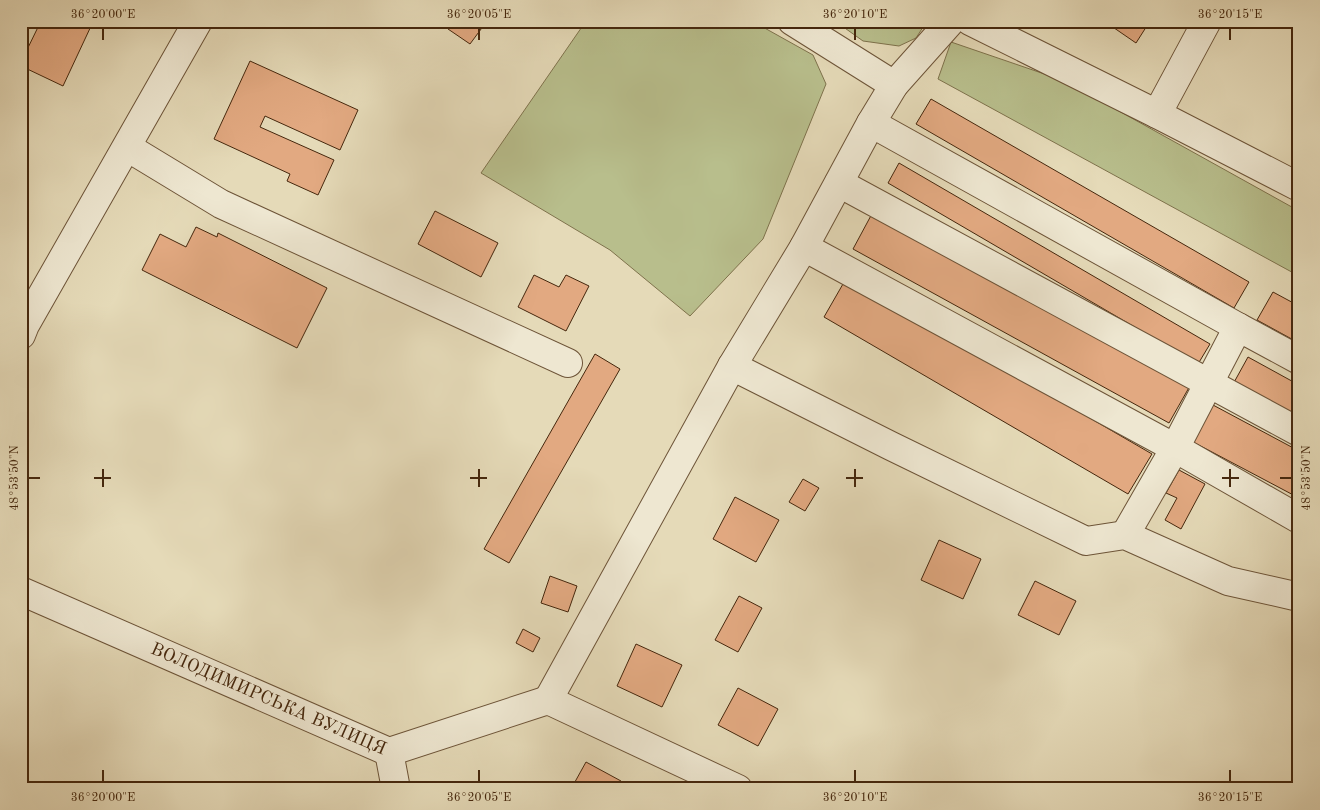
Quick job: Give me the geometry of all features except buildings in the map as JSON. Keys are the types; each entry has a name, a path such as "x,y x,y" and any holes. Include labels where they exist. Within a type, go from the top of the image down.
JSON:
{"street":[{"path":"21,335 198,21"},
{"path":"792,21 894,85"},
{"path":"738,789 548,700 732,366 804,247 894,85 951,21"},
{"path":"970,21 1299,187"},
{"path":"1157,114 1207,21"},
{"path":"871,124 1299,360"},
{"path":"127,147 221,204 568,363"},
{"path":"839,183 1299,432"},
{"path":"804,247 1175,448 1299,519"},
{"path":"1125,535 1175,448 1238,327"},
{"path":"732,366 1086,541 1125,535 1228,581 1299,597"},
{"name":"ВОЛОДИМИРСЬКА ВУЛИЦЯ","path":"21,591 389,752 548,700"},
{"path":"389,752 396,789"}],"green space":[{"path":"586,21 752,21 813,55 826,84 763,239 690,316 610,250 481,173"},
{"path":"835,21 927,21 916,38 899,46 863,41"},
{"path":"951,42 1065,81 1299,211 1299,276 938,79"}]}
